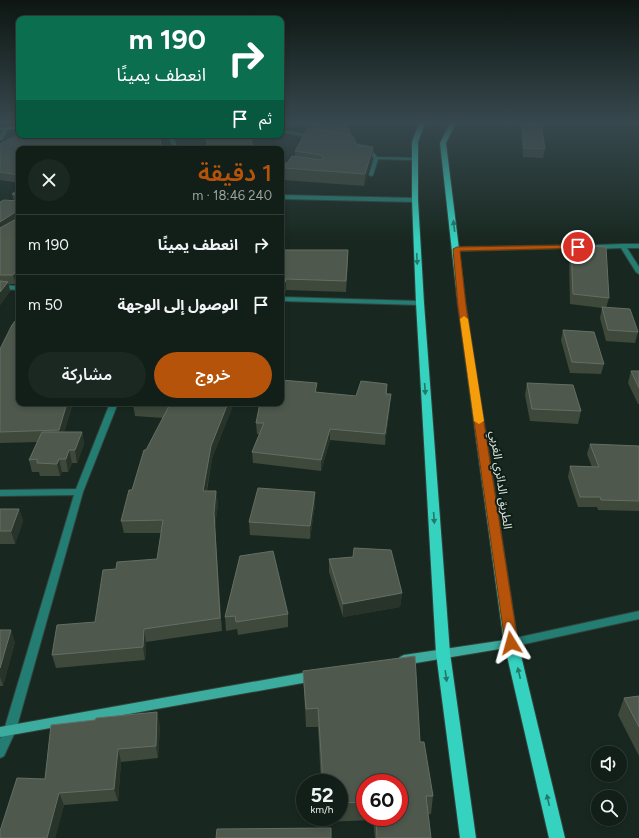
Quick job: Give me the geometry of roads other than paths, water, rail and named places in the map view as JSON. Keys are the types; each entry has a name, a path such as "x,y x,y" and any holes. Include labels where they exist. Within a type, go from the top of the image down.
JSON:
{"main road":[{"path":"415,162 415,200 420,303 443,653 468,838"},
{"name":"الطريق الدائري الغربي","path":"446,162 462,306 511,643 557,838"}],"street":[{"path":"371,175 375,162"},
{"path":"284,163 305,166"},
{"path":"284,197 415,200"},
{"path":"623,246 639,272"},
{"path":"592,247 639,246"},
{"path":"457,249 584,247"},
{"path":"0,287 16,288"},
{"path":"284,299 420,303"},
{"path":"0,752 5,731 79,492 113,406"},
{"path":"0,493 79,492"},
{"path":"396,662 443,653 511,643 639,615"},
{"path":"5,731 325,674"}]}
